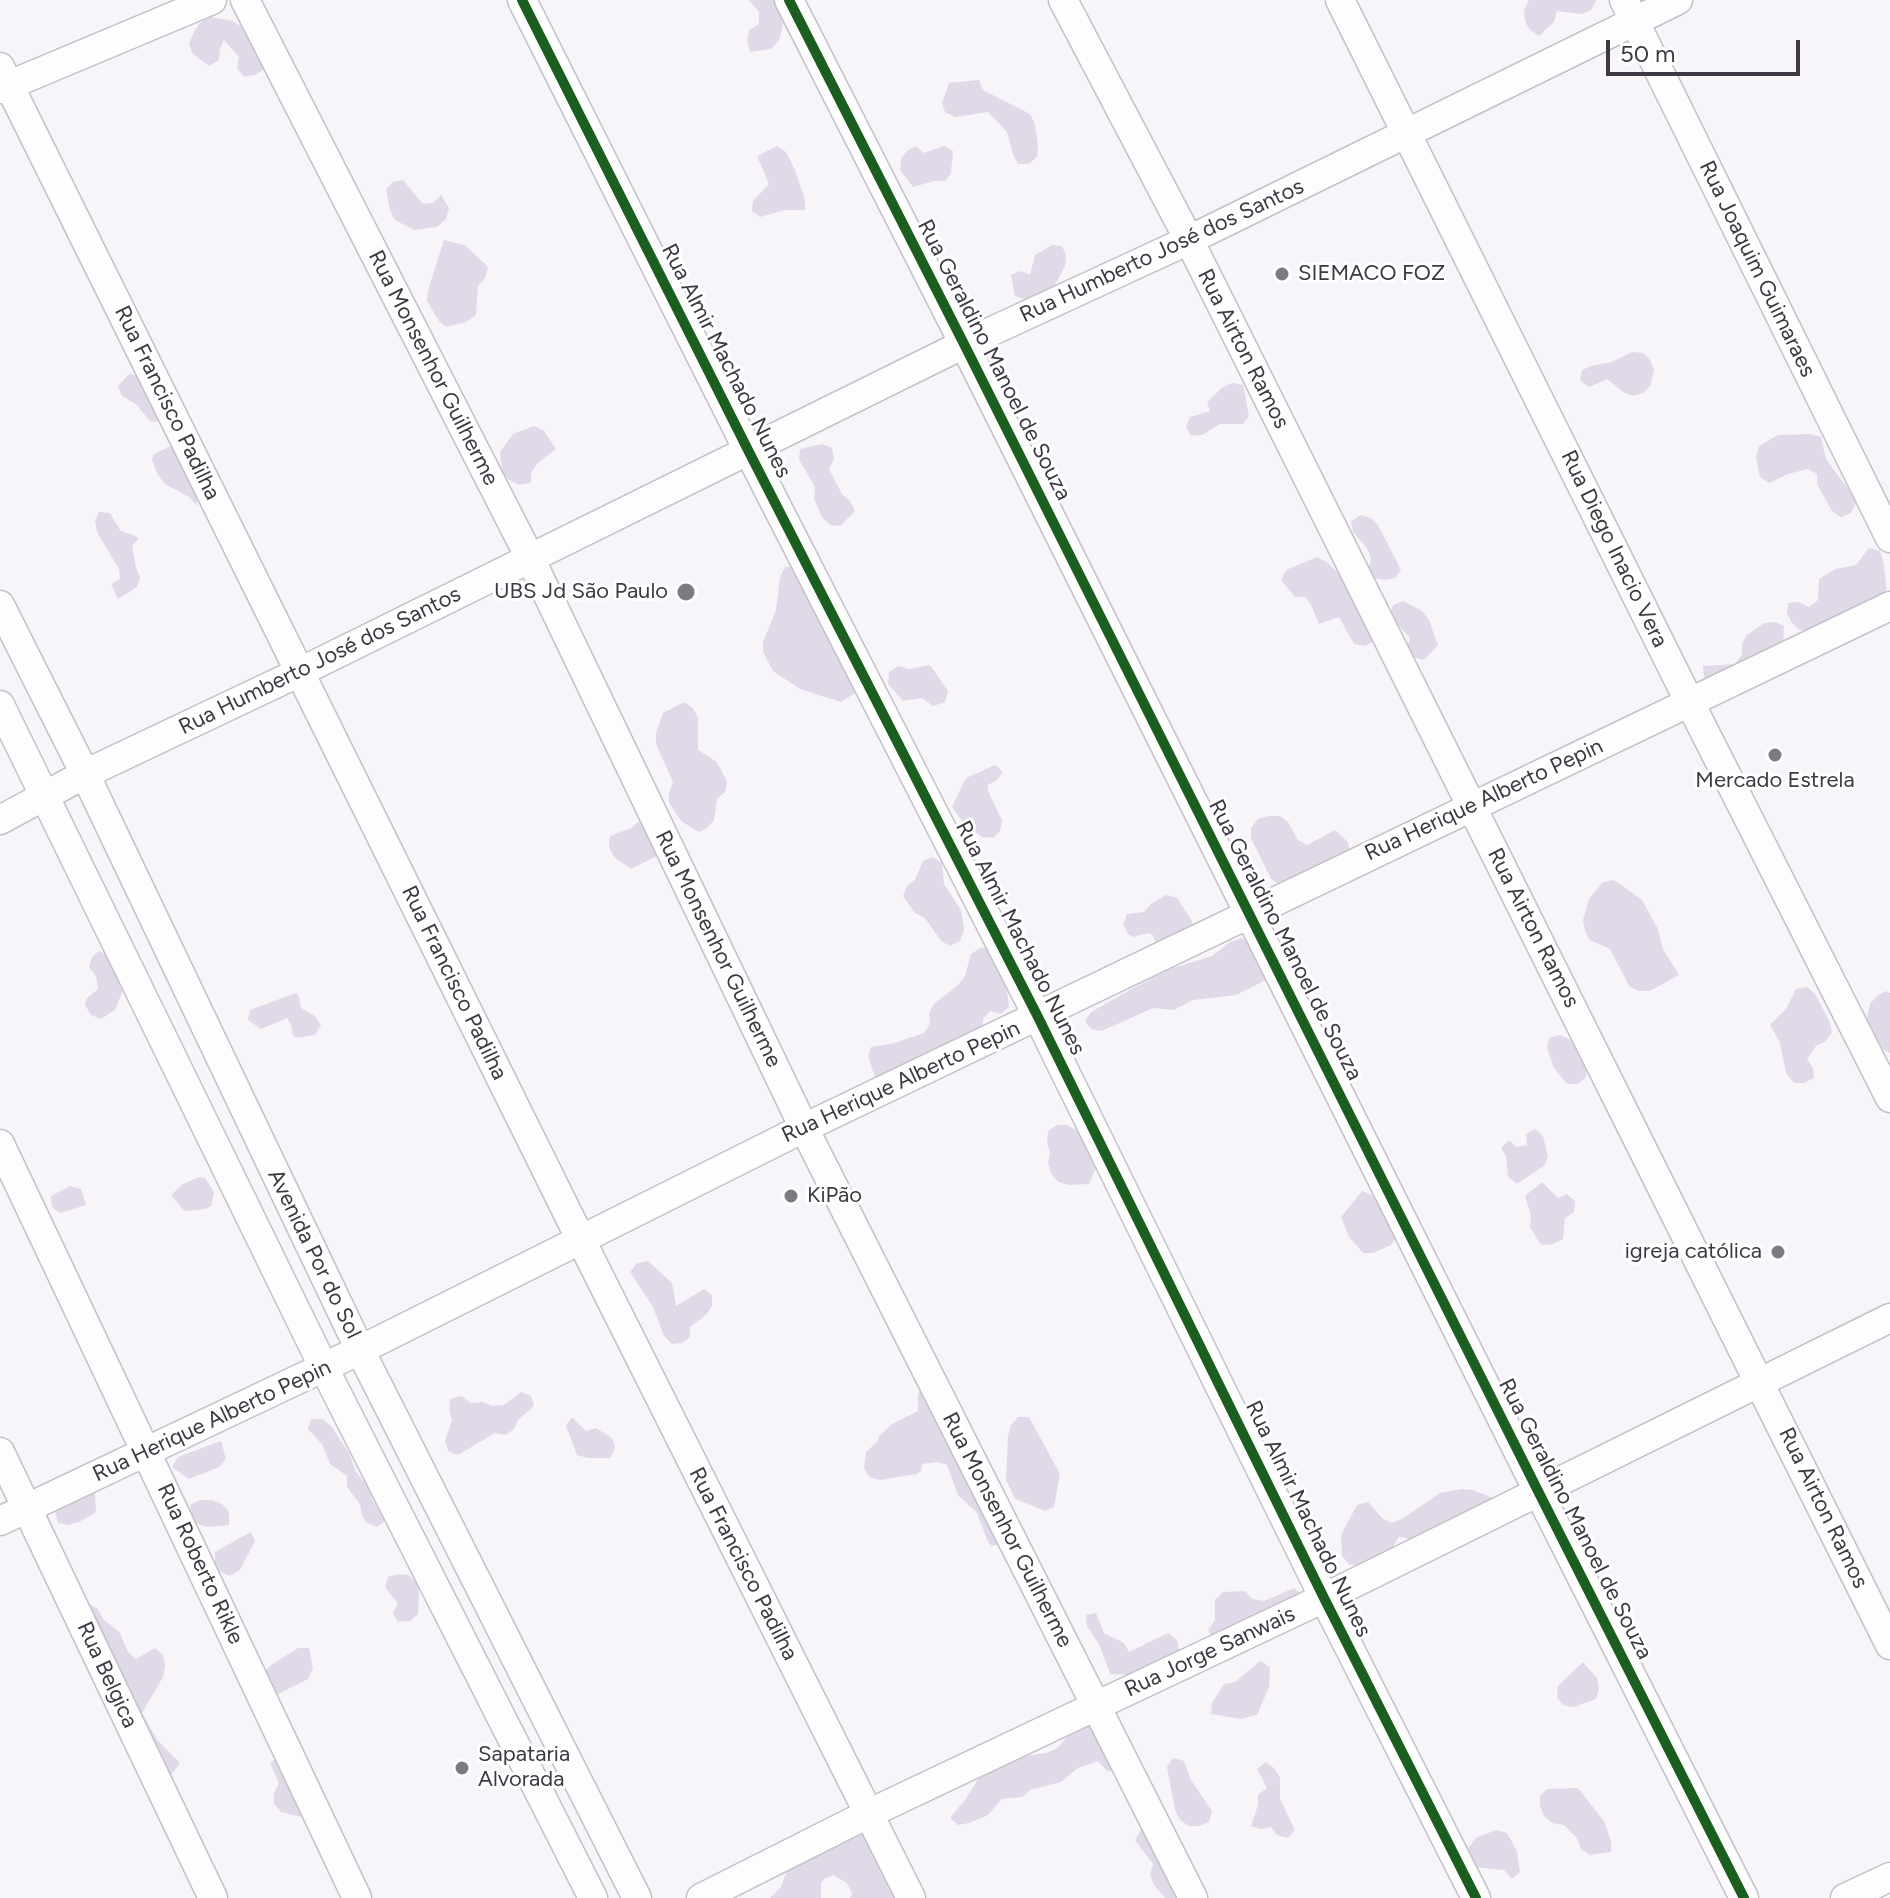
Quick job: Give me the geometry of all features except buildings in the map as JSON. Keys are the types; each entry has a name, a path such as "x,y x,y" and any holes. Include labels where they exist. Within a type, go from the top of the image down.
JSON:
{"street":[{"path":"3,81 212,0"},
{"name":"Rua Monsenhor Guilherme","path":"245,0 530,558 804,1128 1193,1898"},
{"name":"Rua Almir Machado Nunes","path":"522,0 1038,1017 1324,1598 1476,1898"},
{"name":"Rua Geraldino Manoel de Souza","path":"789,0 1744,1898"},
{"name":"Rua Airton Ramos","path":"1063,0 1189,240 1890,1645"},
{"name":"Rua Diego Inacio Vera","path":"1340,0 1890,1098"},
{"name":"Rua Humberto José dos Santos","path":"0,820 85,774 300,672 964,344 1189,240 1406,132 1629,11 1678,0"},
{"name":"Rua Joaquim Guimaraes","path":"1629,11 1890,538"},
{"name":"Rua Francisco Padilha","path":"3,81 911,1898"},
{"name":"Avenida Por do Sol","path":"0,605 85,774 360,1350 637,1898"},
{"name":"Rua Herique Alberto Pepin","path":"0,1521 324,1368 804,1128 1890,606"},
{"name":"Avenida Por do Sol","path":"0,705 324,1368 593,1898"},
{"name":"Rua Roberto Rikle","path":"0,1144 357,1898"},
{"name":"Rua Jorge Sanwais","path":"701,1898 868,1814 1324,1598 1890,1318"},
{"name":"Rua Belgica","path":"0,1452 213,1898"},
{"path":"1845,1898 1890,1877"}],"shaded area":[{"path":"749,0 778,0 783,19 782,30 779,40 771,49 750,52 747,41 749,30 759,24 759,12"},
{"path":"1529,0 1596,1 1591,10 1582,14 1557,11 1554,22 1539,36 1530,30 1525,21 1524,10"},
{"path":"209,17 230,20 249,30 263,58 264,69 244,77 237,68 239,57 224,40 219,60 209,66 192,53 189,43 194,32"},
{"path":"979,80 983,90 1030,114 1035,124 1038,146 1037,157 1029,164 1018,164 1007,132 988,112 955,117 945,112 942,103 949,83"},
{"path":"777,146 786,152 795,170 805,200 805,210 785,210 760,217 752,211 753,201 769,184 757,156"},
{"path":"916,146 924,153 944,146 953,151 951,173 945,181 913,187 900,170 901,159"},
{"path":"403,180 423,204 433,203 441,195 449,208 446,219 437,227 414,230 395,220 386,189 393,182"},
{"path":"444,240 465,245 488,267 485,278 478,286 476,315 466,322 446,327 427,301"},
{"path":"1052,245 1062,246 1066,255 1065,266 1055,285 1026,300 1015,296 1011,275 1021,271 1030,275 1035,255"},
{"path":"1632,352 1643,353 1654,370 1650,386 1643,393 1633,396 1607,379 1589,387 1580,380 1582,370 1612,362"},
{"path":"129,374 141,376 164,418 150,421 136,404 122,396 118,386"},
{"path":"1232,383 1243,385 1249,416 1243,424 1220,424 1202,435 1191,436 1186,427 1190,417 1210,411 1207,402"},
{"path":"534,426 544,431 556,449 537,464 531,473 531,483 519,485 502,472 500,452 513,434"},
{"path":"1811,434 1821,437 1826,459 1852,494 1856,503 1851,513 1841,517 1832,511 1817,484 1817,474 1808,469 1769,483 1760,477 1756,457 1759,446 1778,435"},
{"path":"822,444 832,448 834,459 829,469 855,511 840,526 830,525 822,517 814,499 815,487 799,460 800,449"},
{"path":"172,445 200,495 196,505 189,497 165,484 152,460 153,455"},
{"path":"99,512 110,513 120,530 139,538 132,546 140,577 137,587 118,599 111,584 120,579 119,569 97,532 95,521"},
{"path":"1360,515 1371,518 1378,525 1401,570 1395,578 1373,578 1367,548 1353,532 1351,522"},
{"path":"1869,548 1880,551 1883,560 1887,592 1881,601 1811,631 1800,630 1792,623 1787,613 1788,603 1799,602 1809,607 1818,600 1819,579 1836,569 1856,565"},
{"path":"1317,557 1342,577 1376,640 1365,646 1354,644 1339,617 1319,624 1305,597 1295,597 1281,580 1286,570"},
{"path":"796,566 860,690 841,702 800,689 773,671 763,652 763,642 776,610 780,577 785,567"},
{"path":"1403,601 1422,611 1429,620 1438,645 1424,660 1413,657 1407,649 1410,638 1390,616 1393,605"},
{"path":"1775,622 1784,626 1783,647 1712,684 1704,677 1703,666 1735,664 1742,654 1742,644 1747,635 1764,623"},
{"path":"930,665 948,691 945,702 933,706 922,698 903,701 888,684 889,672 898,666 909,669"},
{"path":"684,702 693,708 698,718 698,750 717,762 727,782 725,792 717,799 714,820 699,832 681,821 669,803 673,782 656,744 656,733 663,713"},
{"path":"995,765 1003,772 988,785 988,791 1002,820 1000,831 993,838 982,837 964,824 952,807 966,778"},
{"path":"648,814 659,855 631,869 614,857 609,847 610,836 631,828"},
{"path":"1280,816 1288,822 1298,840 1307,845 1335,830 1348,842 1350,852 1281,885 1271,879 1251,838 1251,828 1258,819"},
{"path":"933,857 942,863 944,884 961,910 964,930 960,941 950,946 941,941 925,918 915,913 903,896 907,886 915,880 923,861"},
{"path":"1614,880 1642,900 1658,929 1663,949 1679,975 1650,991 1638,991 1629,986 1610,949 1590,940 1585,931 1583,920 1589,899 1603,882"},
{"path":"1166,895 1177,898 1192,921 1193,934 1156,945 1153,935 1148,933 1133,937 1128,934 1123,925 1127,914 1144,912"},
{"path":"1241,938 1250,944 1266,980 1236,995 1193,1000 1174,1010 1153,1008 1102,1031 1091,1029 1085,1021 1091,1012 1139,985 1170,969 1212,956 1230,942"},
{"path":"980,948 991,948 1005,976 1009,1007 1001,1014 990,1011 983,1019 982,1031 886,1079 875,1077 868,1056 871,1047 924,1033 930,1024 929,1013 934,1004 959,984 965,976 971,954"},
{"path":"99,951 109,955 123,990 115,1010 101,1019 91,1015 85,1005 86,999 98,989 96,976 89,967 92,957"},
{"path":"1807,987 1815,994 1830,1022 1832,1033 1825,1042 1816,1046 1807,1059 1813,1068 1814,1078 1804,1083 1794,1083 1786,1073 1780,1043 1770,1025 1786,1009 1796,989"},
{"path":"1886,991 1890,993 1890,1053 1875,1045 1865,1026 1870,1004"},
{"path":"296,993 301,1008 315,1016 321,1025 315,1035 293,1036 287,1018 261,1029 248,1020 250,1010"},
{"path":"1560,1035 1576,1047 1586,1066 1586,1077 1578,1084 1567,1084 1554,1068 1547,1048 1549,1038"},
{"path":"1057,1125 1067,1125 1086,1136 1097,1166 1089,1184 1058,1182 1051,1173 1048,1131"},
{"path":"1535,1129 1543,1136 1548,1157 1545,1165 1517,1184 1508,1177 1506,1156 1501,1148 1509,1140 1517,1147 1527,1145 1526,1134"},
{"path":"199,1177 205,1178 214,1192 211,1206 184,1211 171,1195 183,1184"},
{"path":"1542,1182 1558,1198 1567,1194 1575,1201 1574,1212 1565,1218 1563,1239 1541,1245 1530,1227 1531,1216 1525,1196"},
{"path":"70,1186 81,1189 86,1205 60,1213 52,1207 51,1196"},
{"path":"1362,1191 1372,1195 1380,1204 1397,1236 1391,1245 1373,1253 1363,1253 1349,1237 1341,1217"},
{"path":"648,1261 672,1283 676,1306 704,1289 712,1295 712,1306 690,1327 690,1337 682,1343 672,1344 664,1336 653,1307 630,1272 637,1263"},
{"path":"924,1388 1002,1543 992,1546 988,1542 977,1513 958,1495 947,1465 937,1462 922,1464 917,1474 880,1480 869,1477 864,1468 866,1452 879,1436 892,1424 918,1411 918,1395"},
{"path":"521,1392 531,1396 534,1406 518,1420 514,1429 506,1435 495,1433 458,1455 449,1452 445,1441 452,1420 450,1399 462,1396 471,1403 504,1405"},
{"path":"572,1417 586,1431 596,1428 612,1438 615,1448 610,1458 577,1455 566,1426"},
{"path":"1018,1417 1029,1417 1060,1474 1054,1507 1045,1511 1015,1499 1006,1480 1008,1436 1011,1425"},
{"path":"311,1419 322,1419 331,1426 349,1453 356,1472 370,1489 372,1499 385,1521 377,1527 367,1523 360,1504 347,1487 347,1476 330,1464 322,1444 308,1429"},
{"path":"221,1441 226,1459 219,1467 189,1479 172,1467 178,1457"},
{"path":"90,1488 95,1494 96,1512 79,1522 68,1525 58,1523 55,1512 58,1501"},
{"path":"1462,1489 1493,1498 1489,1514 1420,1541 1399,1537 1388,1555 1359,1566 1349,1564 1342,1556 1341,1535 1357,1505 1368,1502 1382,1518 1392,1523 1440,1493"},
{"path":"200,1500 222,1504 229,1512 229,1525 208,1527 198,1524 191,1515 190,1505"},
{"path":"251,1532 255,1541 240,1570 230,1576 220,1572 215,1563 215,1552"},
{"path":"409,1575 416,1582 419,1592 418,1614 410,1621 398,1622 393,1613 398,1604 385,1587 388,1577"},
{"path":"1294,1588 1302,1595 1214,1639 1208,1630 1215,1620 1215,1600 1223,1592 1245,1591 1252,1599 1264,1601"},
{"path":"88,1603 98,1609 103,1619 120,1633 128,1652 136,1659 155,1648 163,1655 163,1677 142,1713 158,1741 180,1763 170,1776 161,1771 108,1652 108,1642 90,1630 81,1611"},
{"path":"1096,1613 1104,1633 1124,1643 1129,1652 1168,1633 1177,1640 1181,1660 1130,1675 1110,1674 1099,1644 1087,1626 1086,1615"},
{"path":"298,1648 309,1648 313,1668 308,1679 278,1694 264,1683 264,1672"},
{"path":"1260,1661 1270,1667 1269,1687 1257,1715 1241,1719 1211,1714 1212,1703 1224,1684 1235,1682"},
{"path":"1583,1662 1597,1678 1599,1689 1596,1699 1574,1707 1563,1705 1557,1697 1558,1686"},
{"path":"1091,1724 1117,1768 1108,1772 1098,1761 1078,1768 1061,1782 1030,1790 1022,1797 1002,1799 988,1815 969,1823 958,1825 950,1818 982,1773 993,1771 1011,1758 1056,1749 1071,1733"},
{"path":"279,1756 304,1806 302,1817 281,1812 274,1804 274,1793 279,1783 270,1763"},
{"path":"1173,1758 1184,1761 1191,1780 1212,1811 1209,1822 1189,1826 1180,1820 1175,1810 1167,1767"},
{"path":"1266,1762 1280,1778 1280,1799 1295,1830 1288,1838 1277,1835 1271,1827 1261,1829 1251,1826 1258,1795 1267,1788 1257,1769"},
{"path":"1578,1788 1604,1821 1611,1841 1611,1852 1590,1855 1581,1849 1577,1838 1564,1825 1552,1823 1544,1816 1540,1796 1547,1789"},
{"path":"859,1824 895,1898 850,1898 852,1893 847,1883 833,1875 821,1883 821,1898 770,1898 781,1887 787,1870"},
{"path":"1141,1830 1151,1830 1184,1898 1165,1898 1154,1885 1150,1875 1153,1864 1135,1840"},
{"path":"1496,1830 1507,1833 1517,1851 1520,1872 1512,1879 1504,1870 1473,1867 1469,1858 1469,1847 1476,1838"}],"cycle path":[{"path":"522,0 1038,1017 1324,1598 1476,1898"},
{"path":"789,0 1744,1898"}],"place":[{"name":"SIEMACO FOZ","path":"1282,274"},
{"name":"UBS Jd São Paulo","path":"686,592"},
{"name":"Mercado Estrela","path":"1775,755"},
{"name":"KiPão","path":"791,1196"},
{"name":"igreja católica","path":"1778,1252"},
{"name":"Sapataria Alvorada","path":"462,1768"}]}
